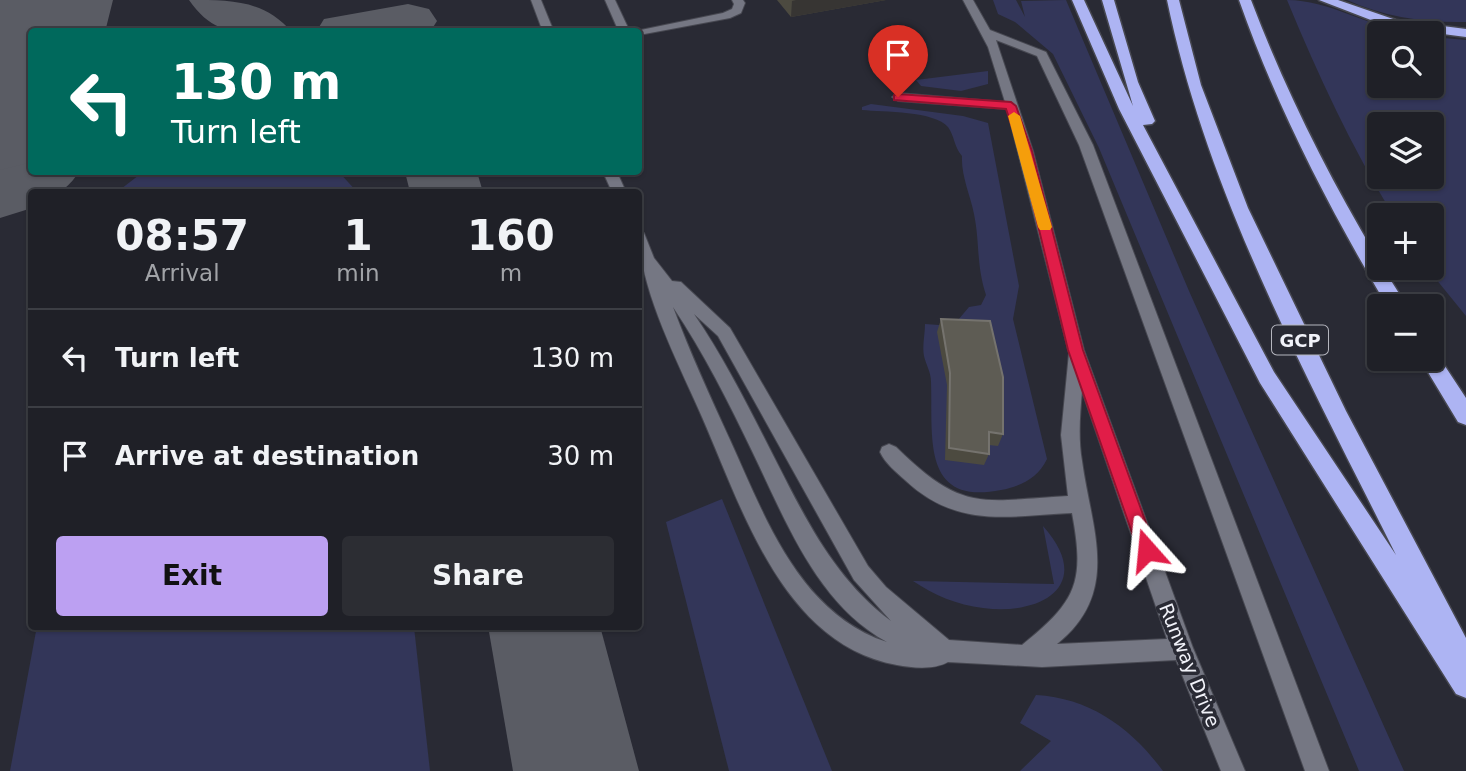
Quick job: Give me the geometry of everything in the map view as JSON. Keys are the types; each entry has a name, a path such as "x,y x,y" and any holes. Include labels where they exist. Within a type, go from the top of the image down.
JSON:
{"highway":[{"path":"1078,0 1111,76 1291,420 1466,684"},
{"path":"1108,0 1131,82 1195,234"},
{"name":"GCP","path":"1173,0 1201,112 1246,227 1324,389 1466,665"},
{"path":"1245,0 1292,119 1338,206 1390,294"},
{"path":"1325,0 1394,24 1466,33"},
{"path":"1438,371 1466,416"}],"street":[{"path":"536,0 547,28"},
{"path":"610,0 623,28"},
{"path":"642,31 726,16 737,11 737,0"},
{"name":"Runway Drive","path":"968,0 988,33 1026,151 1076,350 1182,649 1233,771"},
{"path":"988,33 1042,54 1086,145 1317,771"},
{"path":"898,97 1011,106"},
{"path":"642,244 679,346 769,547 785,574 812,607 852,639 891,655 927,657 955,652"},
{"path":"650,262 703,340 804,538 832,578 873,622 909,642 955,652 1027,655 1182,649"},
{"path":"650,262 724,332 862,573 885,601 913,628 955,652"},
{"path":"1027,655 1052,637 1084,593 1091,566 1071,458 1076,350"},
{"path":"889,452 938,496 967,507 1004,509 1081,504"}],"shaded area":[{"path":"993,0 1016,0 1025,17 1021,1 1066,0 1189,291 1404,771 1359,771 1099,148 1053,54 1015,22 998,14"},
{"path":"1287,0 1318,4 1367,21 1367,98 1444,98 1444,38 1466,40 1466,316 1437,280 1444,280 1444,203 1386,203 1378,189 1444,189 1444,112 1367,112 1367,169 1323,83"},
{"path":"1347,0 1466,0 1466,22 1405,18"},
{"path":"988,71 988,84 961,91 921,86 916,80"},
{"path":"871,104 963,116 988,123 1019,286 1013,319 1047,459 1034,476 1015,486 975,492 957,488 944,477 933,445 931,378 923,352 925,324 953,326 969,307 981,305 986,295 962,156 948,127 941,122 908,113 862,110 862,107"},
{"path":"139,175 342,175 354,189 121,189"},
{"path":"722,499 832,771 729,771 666,522"},
{"path":"1043,526 1058,547 1064,564 1063,580 1055,592 1042,601 1025,607 1005,609 973,607 946,599 913,581 1054,584"},
{"path":"36,630 414,630 430,771 10,771"},
{"path":"1036,695 1075,702 1108,718 1138,742 1163,771 1020,771 1051,741 1020,723"}],"building":[{"path":"941,319 990,321 1003,377 1003,434 989,432 989,454 949,448 950,373"}],"taxiway":[{"path":"217,0 257,28"},
{"path":"368,28 408,21"},
{"path":"0,104 11,87"},
{"path":"0,195 37,175"},
{"path":"442,175 445,189"},
{"path":"545,630 576,771"}],"runway":[{"path":"32,28 42,0"},
{"path":"0,119 28,40"}],"slow traffic":[{"path":"1014,116 1026,151 1045,227"}],"route":[{"path":"898,97 1011,106 1026,151 1076,350 1147,550"}]}
